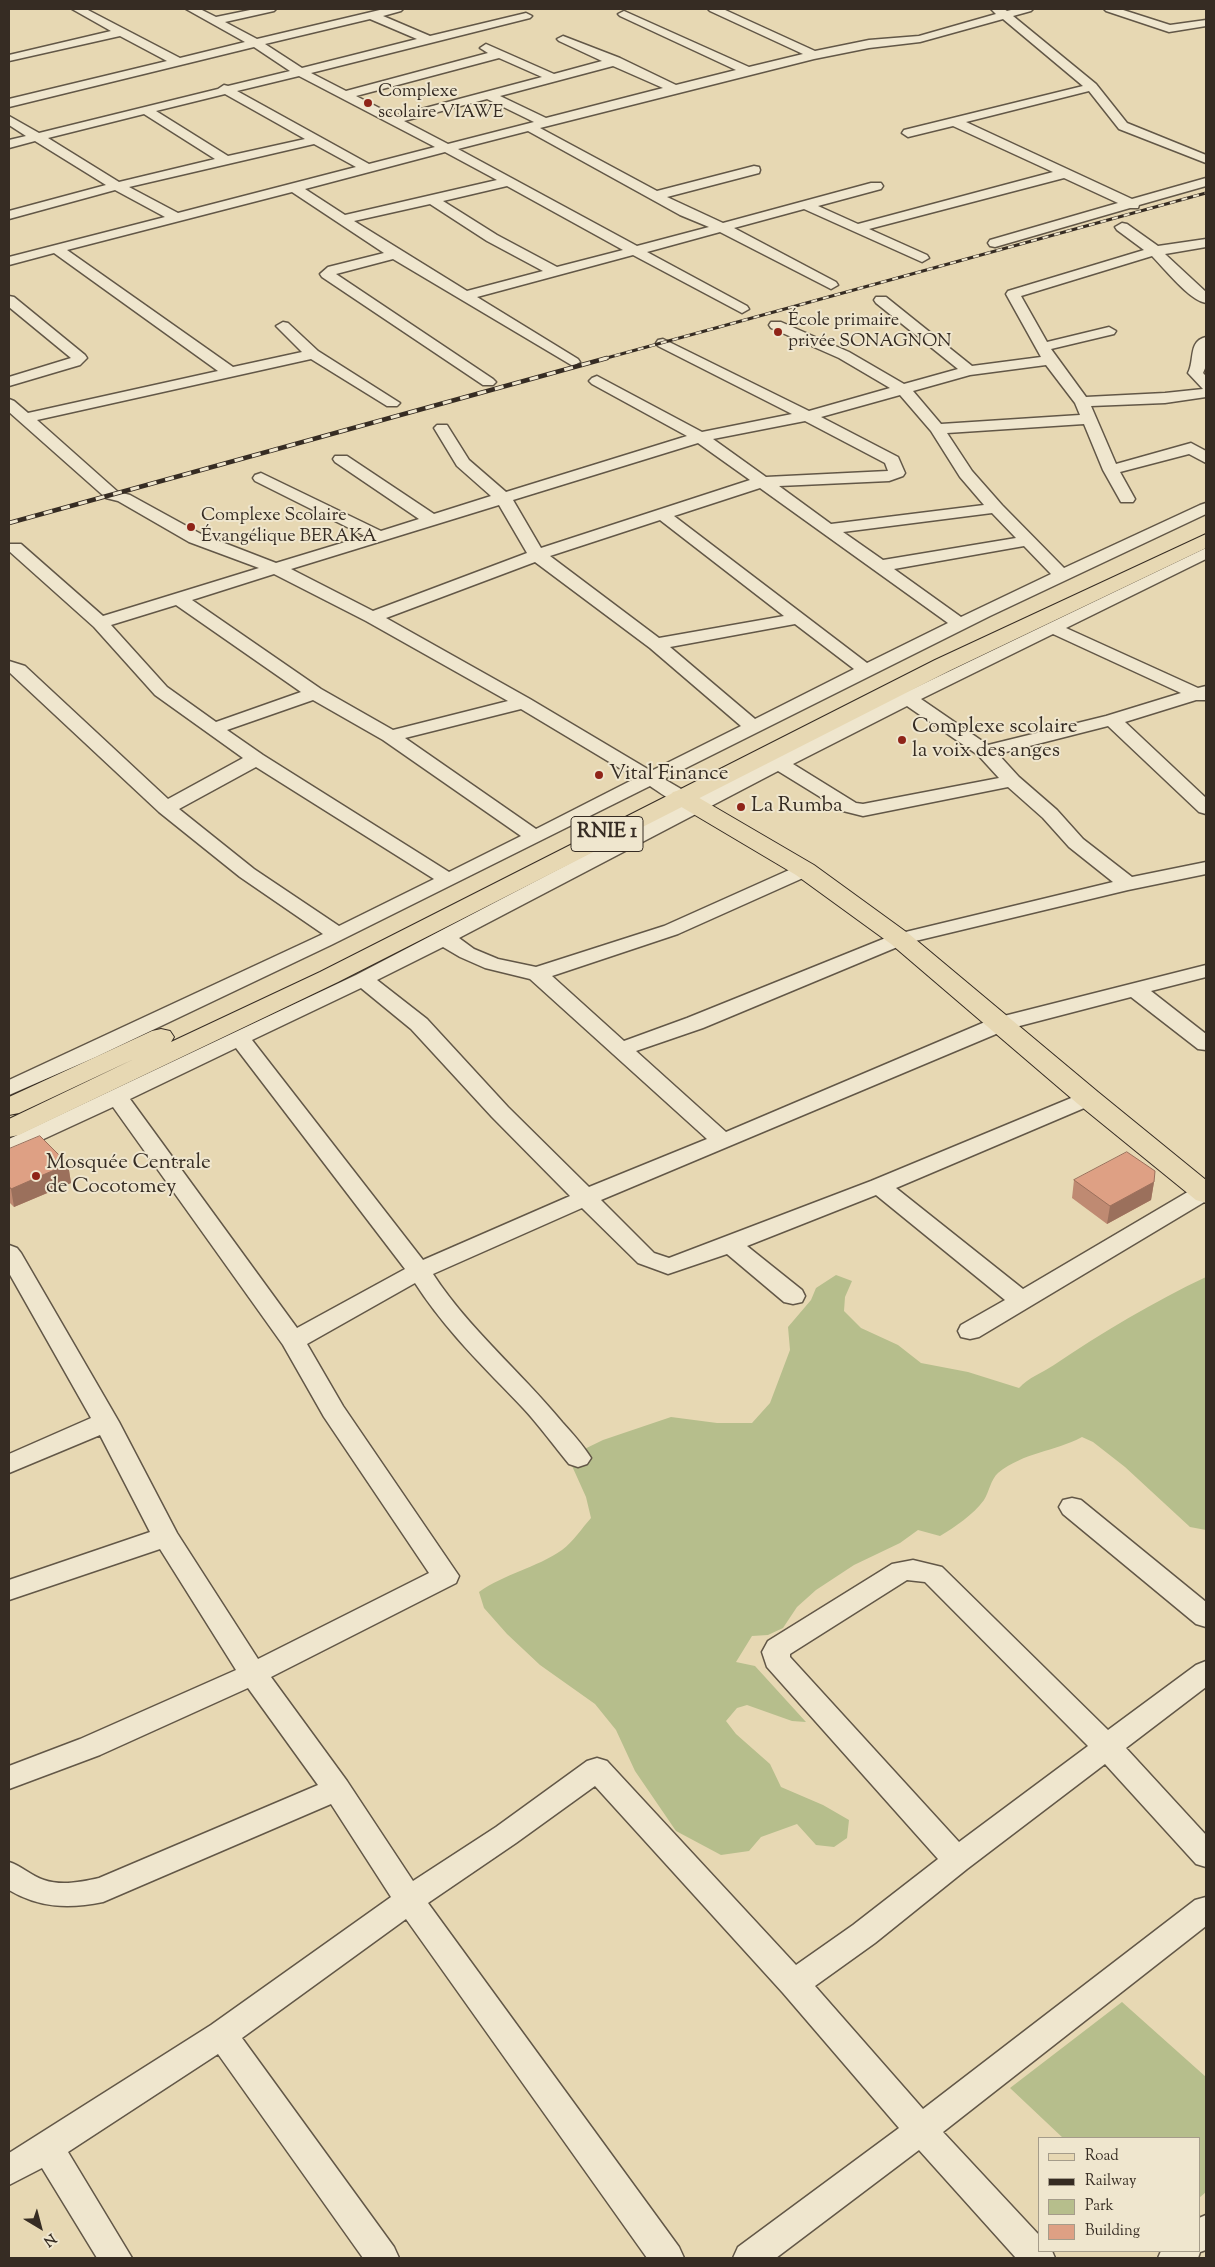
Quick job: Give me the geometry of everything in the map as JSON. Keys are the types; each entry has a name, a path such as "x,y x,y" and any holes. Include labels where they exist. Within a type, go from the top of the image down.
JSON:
{"main road":[{"name":"RNIE 1","path":"9,1129 329,976 936,653 1206,524"},
{"name":"RNIE 1","path":"9,1108 943,665 1203,555"},
{"path":"673,792 805,870 900,939 1088,1098 1205,1193"}],"street":[{"path":"78,9 178,62"},
{"path":"192,9 254,43 299,71 635,249 742,309"},
{"path":"214,20 270,9"},
{"path":"9,103 397,9"},
{"path":"714,9 814,55"},
{"path":"9,261 675,89 814,55 869,44 920,39 1001,11 1027,9"},
{"path":"1110,9 1169,29 1206,23"},
{"path":"640,10 624,14 749,72"},
{"path":"1001,11 1092,87 1123,126 1206,159"},
{"path":"372,15 428,40"},
{"path":"9,144 224,89 526,16"},
{"path":"9,58 123,32"},
{"path":"453,34 554,78"},
{"path":"563,38 675,89"},
{"path":"345,95 500,54"},
{"path":"393,120 616,61"},
{"path":"908,133 1092,87"},
{"path":"224,89 367,168"},
{"path":"489,95 546,123"},
{"path":"146,110 226,161"},
{"path":"9,120 34,137 177,218"},
{"path":"955,122 1133,205"},
{"path":"530,127 685,212 723,228 831,285"},
{"path":"9,215 118,186 315,140"},
{"path":"656,195 754,170"},
{"path":"857,228 1066,173"},
{"path":"341,220 507,182"},
{"path":"995,243 1133,205 1206,182"},
{"path":"466,296 635,249 723,228 876,186"},
{"path":"295,188 341,220 573,362"},
{"path":"433,200 492,238 555,272"},
{"path":"806,205 922,258"},
{"path":"1122,227 1155,251 1188,285 1206,299"},
{"path":"1127,499 1111,470 1082,402 1046,353 1012,294 1155,251 1206,243"},
{"path":"57,248 230,372"},
{"path":"396,254 333,270 327,274 488,382"},
{"path":"9,300 80,358 76,362 9,382"},
{"path":"881,300 969,372"},
{"path":"776,325 844,355 904,391 937,428 966,474 1062,576"},
{"path":"283,326 313,354 392,403"},
{"path":"100,623 700,437 807,416 904,391 969,372 1046,353 1109,331"},
{"path":"1206,341 1202,345 1199,366 1195,373 1206,385"},
{"path":"372,617 537,555 761,482 889,476 897,473 892,460 663,343"},
{"path":"26,418 313,354"},
{"path":"597,381 700,437 960,624"},
{"path":"1082,402 1165,398 1206,393"},
{"path":"9,404 112,494 124,498 195,538 278,569 372,617 524,703 673,792"},
{"path":"937,428 1088,419"},
{"path":"442,428 462,463 504,499 537,555 656,644 753,727"},
{"path":"1111,470 1191,448 1206,458"},
{"path":"341,459 431,520"},
{"path":"261,478 381,537"},
{"path":"830,529 996,508"},
{"path":"9,1148 240,1039 444,938 673,792 753,727 960,624 1206,508"},
{"path":"662,514 867,671"},
{"path":"880,566 1027,541"},
{"path":"14,548 100,623 160,691 256,759 449,880"},
{"path":"9,1088 158,1021 536,837 673,792 780,764 908,698 1203,555"},
{"path":"179,599 315,694 390,736 536,837"},
{"path":"656,644 800,618"},
{"path":"1054,628 1203,694"},
{"path":"9,666 19,670 166,808 247,873 337,934"},
{"path":"212,729 315,694"},
{"path":"985,751 1112,720 1203,694"},
{"path":"908,698 985,751 1012,781 1050,814 1076,843 1128,884"},
{"path":"390,736 524,703"},
{"path":"1112,720 1206,808"},
{"path":"166,808 256,759"},
{"path":"780,764 850,807 863,810 1012,781"},
{"path":"621,1049 695,1024 900,939 1128,884 1206,868"},
{"path":"537,974 671,930 805,870"},
{"path":"444,938 467,953 492,964 537,974 723,1141"},
{"path":"293,1341 419,1271 586,1199 648,1170 723,1141 1000,1024 1206,971"},
{"path":"363,979 419,1024 500,1112 646,1258 668,1266 879,1186 1088,1098"},
{"path":"1136,990 1206,1044"},
{"path":"240,1039 419,1271 443,1308 484,1354 533,1403 578,1458"},
{"path":"9,1778 90,1747 253,1674 446,1576 334,1411 293,1341 118,1097"},
{"path":"879,1186 1022,1301"},
{"path":"970,1331 1205,1193"},
{"path":"730,1244 793,1296"},
{"path":"9,1255 106,1422 166,1537 253,1674 337,1789 409,1900 667,2258"},
{"path":"9,1464 106,1422"},
{"path":"1072,1507 1206,1617"},
{"path":"9,1590 166,1537"},
{"path":"957,1860 777,1660 776,1652 778,1648 901,1571 933,1574 1108,1748 1206,1855"},
{"path":"794,1984 864,1934 957,1860 1108,1748 1206,1672"},
{"path":"9,2170 48,2148 222,2035 409,1900 506,1835 597,1769 794,1984 921,2130 1038,2258"},
{"path":"9,1874 20,1883 39,1892 72,1897 103,1890 337,1789"},
{"path":"750,2258 921,2130 1206,1909"},
{"path":"222,2035 382,2258"},
{"path":"48,2148 115,2258"}],"green space":[{"path":"836,1275 852,1281 845,1297 844,1311 861,1328 898,1345 921,1363 968,1372 1019,1388 1031,1378 1128,1318 1206,1277 1206,1530 1190,1527 1125,1467 1093,1442 1082,1437 1029,1456 1008,1466 998,1473 984,1500 975,1511 958,1525 940,1536 918,1530 900,1543 854,1565 816,1590 797,1607 783,1628 768,1635 752,1636 736,1662 755,1666 806,1722 792,1721 747,1705 737,1708 726,1721 736,1734 770,1764 781,1787 823,1805 849,1820 847,1838 834,1847 816,1845 797,1824 761,1837 749,1851 721,1855 676,1831 635,1771 616,1730 595,1704 540,1665 507,1634 484,1608 479,1592 499,1580 542,1562 562,1550 574,1539 591,1518 586,1497 568,1457 603,1440 671,1417 717,1423 752,1423 770,1403 790,1350 788,1327 811,1300 816,1288"},
{"path":"1122,2002 1206,2077 1206,2192 1200,2197 1200,2137 1062,2137 1010,2088"}],"building":[{"path":"40,1136 68,1164 11,1189 9,1186 9,1149"},
{"path":"1127,1152 1155,1171 1154,1182 1110,1206 1074,1180"}],"railway":[{"path":"603,359 1206,193"},
{"path":"9,523 607,358"}],"place":[{"name":"Complexe scolaire VIAWE","path":"368,103"},
{"name":"École primaire privée SONAGNON","path":"778,332"},
{"name":"Complexe Scolaire Évangélique BERAKA","path":"191,527"},
{"name":"Complexe scolaire la voix des anges","path":"902,740"},
{"name":"Vital Finance","path":"599,775"},
{"name":"La Rumba","path":"741,807"},
{"name":"Mosquée Centrale de Cocotomey","path":"36,1176"}]}
